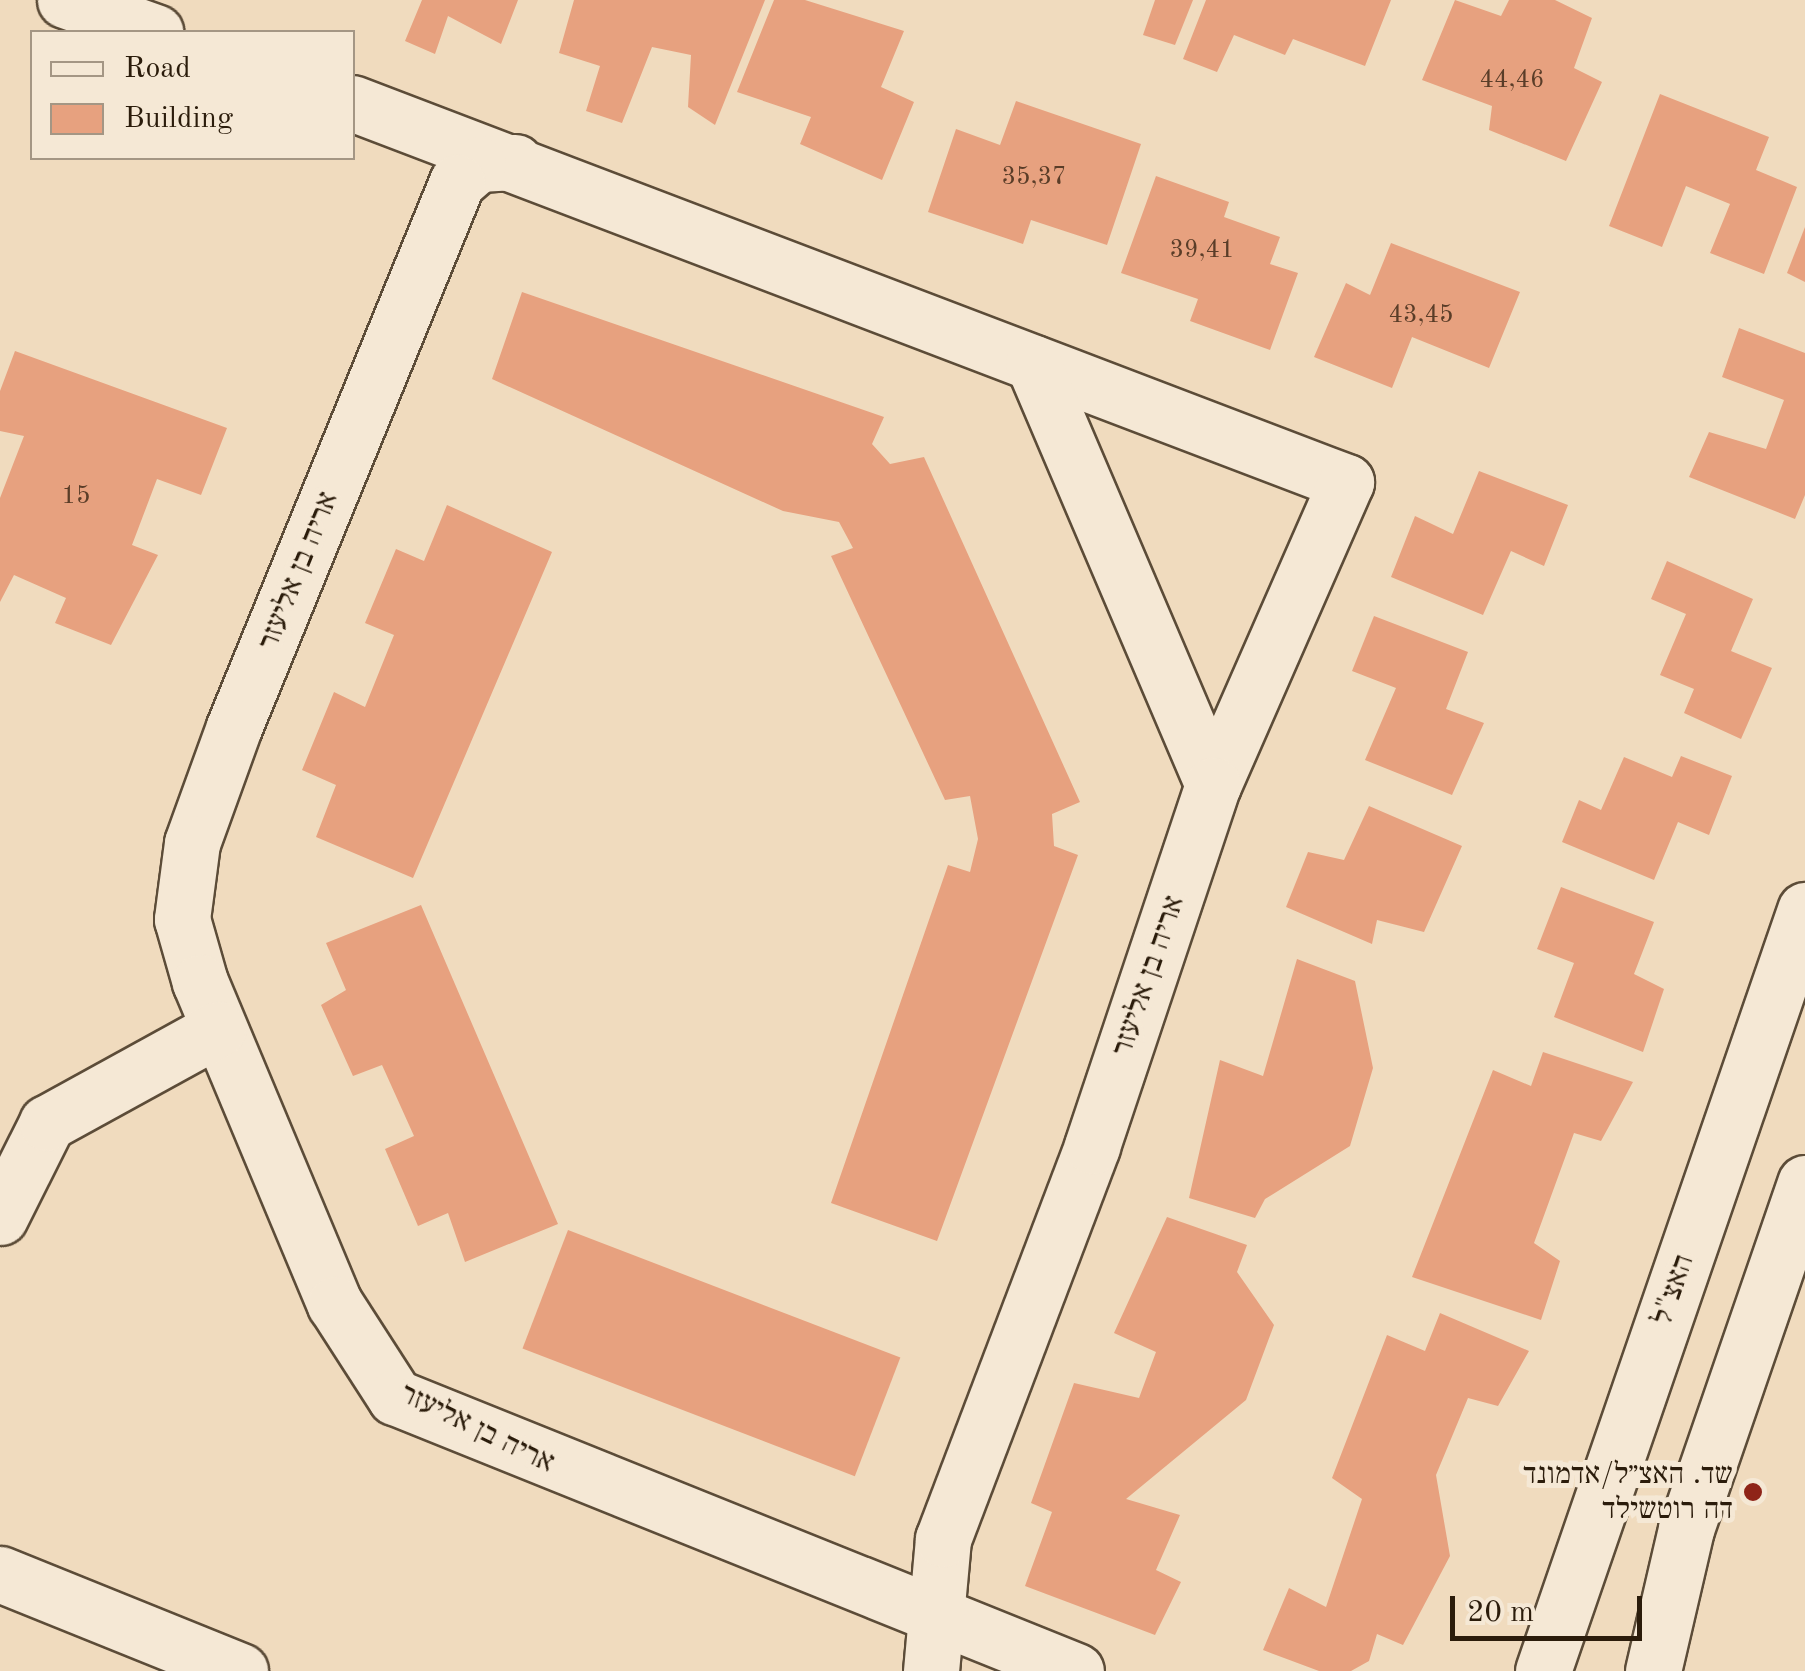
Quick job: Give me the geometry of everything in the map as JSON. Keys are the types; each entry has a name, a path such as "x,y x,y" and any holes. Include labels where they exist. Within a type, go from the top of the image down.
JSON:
{"street":[{"path":"64,0 149,30"},
{"name":"אריה בן אליעזר","path":"355,104 1346,482 1213,785 1092,1146 943,1538 933,1646"},
{"name":"אריה בן אליעזר","path":"515,162 478,164 457,182 192,843 182,918 218,1029 335,1304 396,1397 933,1646 1076,1671"},
{"path":"1032,363 1213,785"},
{"name":"האצ\"ל","path":"1543,1671 1805,910"},
{"path":"0,1217 47,1123 218,1029"},
{"path":"1653,1671 1686,1528 1805,1183"},
{"path":"0,1574 240,1671"}],"building":[{"path":"422,0 518,0 501,44 448,16 435,54 405,41"},
{"path":"574,0 765,0 715,125 688,107 691,55 652,47 622,123 586,111 600,66 559,53"},
{"path":"774,0 805,0 904,31 881,87 914,102 882,180 800,144 811,117 737,92"},
{"path":"1155,0 1193,0 1175,45 1143,35"},
{"path":"1206,0 1391,0 1365,66 1293,39 1285,55 1234,35 1217,72 1183,59"},
{"path":"1455,0 1501,16 1509,0 1555,0 1592,18 1574,68 1602,82 1566,161 1489,130 1492,106 1422,80"},
{"path":"1660,94 1769,137 1756,170 1797,187 1764,274 1710,253 1730,204 1686,186 1662,247 1609,226"},
{"path":"1016,101 1141,144 1107,245 1031,220 1023,244 928,212 956,129 1000,145"},
{"path":"1156,176 1229,202 1224,217 1280,237 1270,264 1298,273 1270,350 1190,321 1198,299 1121,273"},
{"path":"1805,227 1805,282 1787,273"},
{"path":"1391,243 1520,292 1489,368 1412,337 1392,388 1314,357 1346,283 1370,295"},
{"path":"522,292 884,417 872,444 890,464 924,457 1080,802 1052,814 1054,846 1078,855 937,1241 831,1203 948,865 970,872 978,839 970,796 945,800 831,556 853,548 839,522 783,511 492,379"},
{"path":"1739,328 1805,353 1805,495 1795,519 1689,477 1709,432 1766,449 1784,400 1722,377"},
{"path":"15,351 227,428 201,495 157,479 132,545 158,555 111,645 55,623 66,598 14,575 0,602 0,498 24,436 0,431 0,391"},
{"path":"1479,471 1568,505 1544,566 1511,551 1483,615 1391,577 1415,516 1453,534"},
{"path":"447,505 552,552 413,878 316,837 336,785 302,770 334,692 365,707 394,635 365,623 396,549 424,561"},
{"path":"1667,561 1753,599 1731,651 1772,668 1741,739 1684,713 1694,689 1660,675 1686,614 1651,599"},
{"path":"1374,616 1468,652 1446,709 1484,723 1452,795 1365,760 1396,688 1352,671"},
{"path":"1681,756 1732,776 1709,835 1678,822 1654,880 1562,842 1579,800 1601,810 1624,757 1672,777"},
{"path":"1369,806 1462,846 1424,932 1377,920 1372,944 1286,907 1308,852 1344,860"},
{"path":"1561,887 1654,922 1634,974 1664,989 1643,1052 1554,1017 1574,963 1537,949"},
{"path":"421,905 558,1224 465,1262 448,1213 418,1226 385,1149 414,1136 382,1065 353,1076 321,1005 346,990 326,943"},
{"path":"1297,959 1355,981 1373,1068 1350,1146 1265,1199 1255,1218 1189,1198 1220,1060 1263,1076"},
{"path":"1543,1052 1633,1082 1601,1141 1574,1133 1534,1243 1560,1261 1541,1320 1412,1277 1493,1070 1531,1086"},
{"path":"1167,1217 1247,1245 1237,1272 1274,1325 1246,1400 1126,1499 1180,1515 1156,1570 1181,1582 1155,1635 1025,1586 1052,1512 1031,1503 1074,1383 1139,1398 1156,1352 1114,1333"},
{"path":"568,1230 900,1358 855,1476 522,1349"},
{"path":"1440,1313 1529,1351 1498,1406 1468,1398 1436,1475 1450,1556 1403,1645 1377,1634 1369,1661 1351,1671 1319,1671 1263,1650 1289,1588 1326,1607 1362,1499 1332,1478 1387,1335 1425,1351"}],"place":[{"name":"שד. האצ״ל/אדמונד דה רוטשילד","path":"1753,1492"}]}
